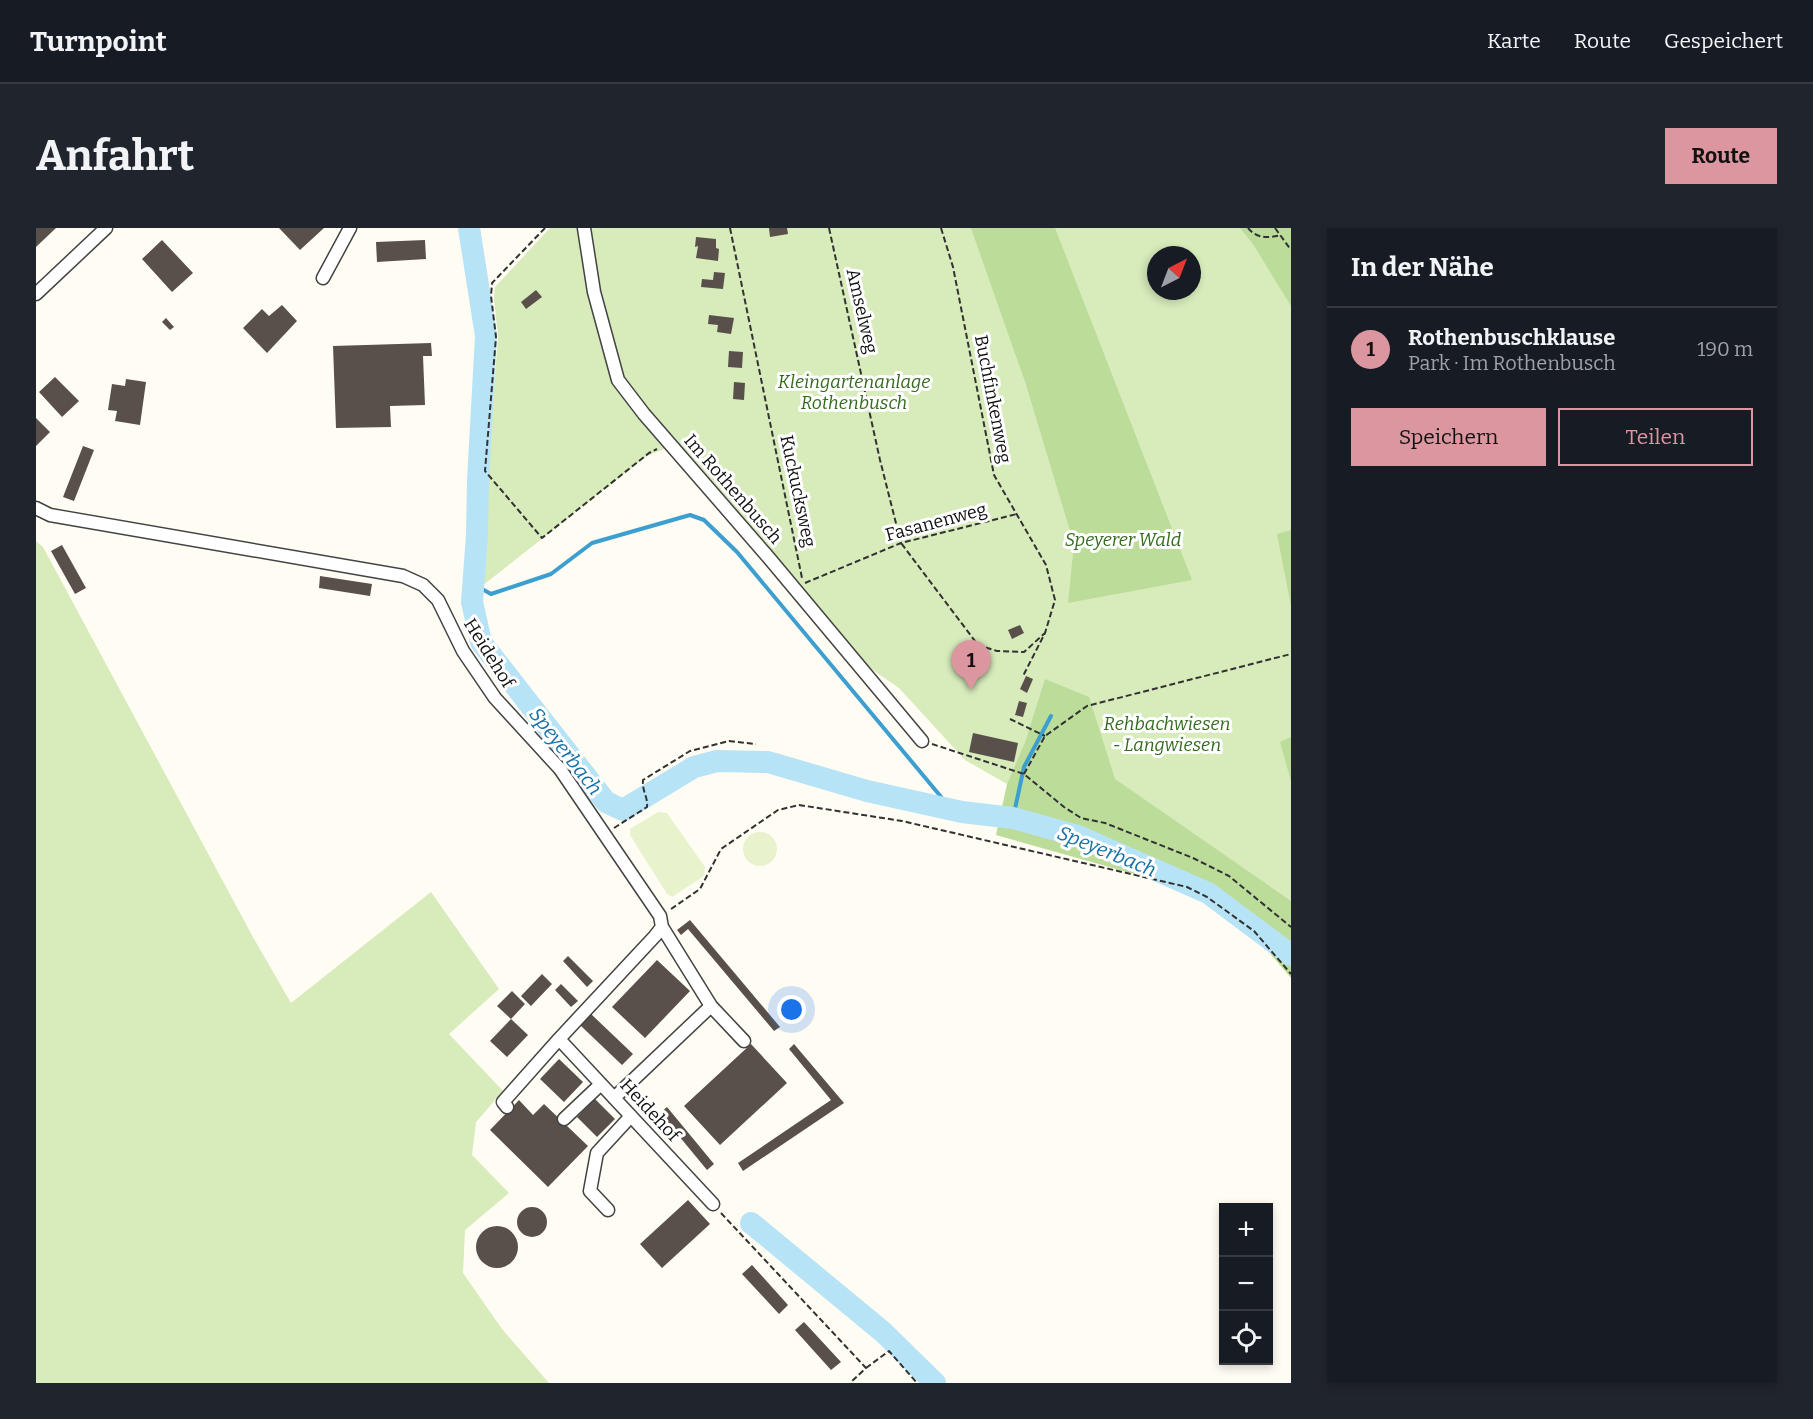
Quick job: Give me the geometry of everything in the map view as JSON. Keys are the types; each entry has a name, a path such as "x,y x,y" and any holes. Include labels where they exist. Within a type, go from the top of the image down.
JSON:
{"street":[{"path":"36,294 106,228"},
{"path":"323,278 350,228"},
{"name":"Im Rothenbusch","path":"584,228 594,292 618,380 922,741"},
{"name":"Heidehof","path":"36,508 50,515 403,576 423,585 438,600 463,651 495,698 560,769 661,922 711,1006 744,1041"},
{"path":"507,1107 503,1102 661,922"},
{"path":"614,1098 711,1006"},
{"name":"Heidehof","path":"559,1039 713,1204"},
{"path":"564,1119 601,1084"},
{"path":"608,1210 590,1191 597,1153 631,1116"}],"path":[{"path":"544,228 492,283 491,296 496,337 485,471 542,538 649,453 670,443"},
{"name":"Kuckucksweg","path":"730,228 803,584"},
{"name":"Amselweg","path":"829,228 880,460 901,543 978,645 997,651 1024,652 1045,633"},
{"name":"Buchfinkenweg","path":"941,228 953,267 994,475 1046,565 1055,600 1045,633 1023,675"},
{"path":"1248,228 1266,238 1281,235"},
{"path":"1275,228 1291,250"},
{"name":"Fasanenweg","path":"803,584 901,543 1017,514"},
{"path":"794,577 803,584"},
{"path":"1024,774 1044,736 1087,706 1291,654"},
{"path":"1010,719 1044,736"},
{"path":"603,834 647,807 648,801 642,790 644,780 690,751 729,741 756,744"},
{"path":"922,741 1020,772 1081,818 1104,823 1193,858 1229,876 1291,927"},
{"path":"661,922 700,889 721,849 778,810 799,805 902,821 1187,887 1207,897 1254,931 1291,974"},
{"path":"713,1204 866,1368"},
{"path":"850,1383 889,1351 917,1383"}],"green space":[{"path":"550,228 1291,228 1291,945 1213,886 1020,777 1037,706 1007,784 965,760 899,688 867,666 689,454 676,444 647,456 482,586 498,337 495,287","holes":["1006,325 1064,478 1062,503"]},
{"name":"Speyerer Wald","path":"971,228 1055,228 1192,580 1068,603 1074,544 1025,382"},
{"path":"1240,228 1291,228 1291,306 1253,244"},
{"path":"1291,530 1291,606 1277,534"},
{"path":"36,541 43,547 254,939 291,1003 431,892 499,989 449,1034 503,1091 476,1122 472,1155 509,1193 465,1230 463,1273 502,1329 549,1383 36,1383"},
{"path":"1045,679 1089,697 1115,779 1291,901 1291,978 1223,899 996,835 1007,784 1025,742"},
{"path":"1291,737 1291,781 1280,742"},
{"path":"658,812 667,813 705,867 704,876 672,897 667,894 630,835 630,829"},
{"path":"760,832 772,837 777,849 772,861 760,866 748,861 743,849 748,837"}],"building":[{"path":"36,228 56,228 36,247"},
{"path":"279,228 324,228 300,250"},
{"path":"769,228 787,228 788,234 770,237"},
{"path":"696,237 716,239 716,248 719,249 718,261 696,258 698,246 695,247"},
{"path":"162,240 193,273 172,292 142,259"},
{"path":"425,240 426,259 377,262 376,242"},
{"path":"714,272 725,273 723,289 701,287 702,279 713,280"},
{"path":"536,290 542,297 526,309 521,302"},
{"path":"282,305 297,321 267,353 243,328 262,309 269,316"},
{"path":"709,315 734,318 731,334 717,332 718,325 708,324"},
{"path":"166,318 174,327 170,330 162,322"},
{"path":"431,343 432,356 423,356 425,405 390,406 391,427 336,428 333,346"},
{"path":"729,351 743,352 742,368 728,367"},
{"path":"55,377 79,401 62,417 39,392"},
{"path":"126,379 146,382 140,425 115,421 117,411 108,410 112,384 125,386"},
{"path":"734,382 745,383 744,400 733,399"},
{"path":"36,418 50,432 36,446"},
{"path":"83,446 94,450 74,501 63,497"},
{"path":"62,545 86,588 75,594 51,551"},
{"path":"320,576 372,584 370,596 319,588"},
{"path":"1020,625 1024,633 1012,639 1008,630"},
{"path":"1026,676 1033,679 1027,693 1020,689"},
{"path":"1019,701 1027,703 1023,717 1015,715"},
{"path":"973,733 1018,743 1014,762 969,752"},
{"path":"690,920 780,1027 774,1031 688,929 681,935 677,930"},
{"path":"568,956 593,981 587,987 563,961"},
{"path":"657,960 690,991 645,1038 612,1007"},
{"path":"542,974 552,984 531,1006 521,996"},
{"path":"561,984 578,1001 571,1007 555,990"},
{"path":"512,991 525,1004 511,1019 497,1006"},
{"path":"591,1014 633,1054 622,1065 580,1025"},
{"path":"511,1019 528,1035 507,1057 490,1041"},
{"path":"751,1044 787,1083 720,1145 684,1106"},
{"path":"794,1044 844,1103 743,1171 738,1163 831,1100 789,1049"},
{"path":"559,1059 583,1082 564,1102 540,1079"},
{"path":"595,1099 615,1119 597,1137 577,1117"},
{"path":"519,1100 533,1115 544,1104 588,1146 548,1187 490,1130"},
{"path":"667,1107 714,1164 707,1170 660,1113"},
{"path":"688,1200 710,1224 662,1268 640,1244"},
{"path":"532,1207 543,1211 547,1222 543,1233 532,1237 521,1233 517,1222 521,1211"},
{"path":"497,1226 505,1227 512,1232 517,1239 517,1255 512,1262 505,1267 497,1268 489,1267 482,1262 477,1255 476,1247 477,1239 482,1232 489,1227"},
{"path":"752,1265 788,1305 779,1314 742,1274"},
{"path":"804,1322 841,1362 831,1370 795,1330"}],"waterway":[{"name":"Speyerbach","path":"469,228 486,336 472,602 481,642 606,802 623,810 694,767 717,761 768,762 867,791 962,812 1013,818 1078,836 1208,893 1291,955"},
{"path":"473,584 491,594 551,574 592,543 690,515 704,520 737,552 952,810"},
{"path":"1013,818 1024,767 1051,716"},
{"path":"751,1223 883,1332 935,1383"}],"place":[{"name":"Rothenbuschklause","path":"971,690"}],"park label":[{"name":"Kleingartenanlage Rothenbusch","path":"854,392"},
{"name":"Rehbachwiesen - Langwiesen","path":"1167,734"}]}
